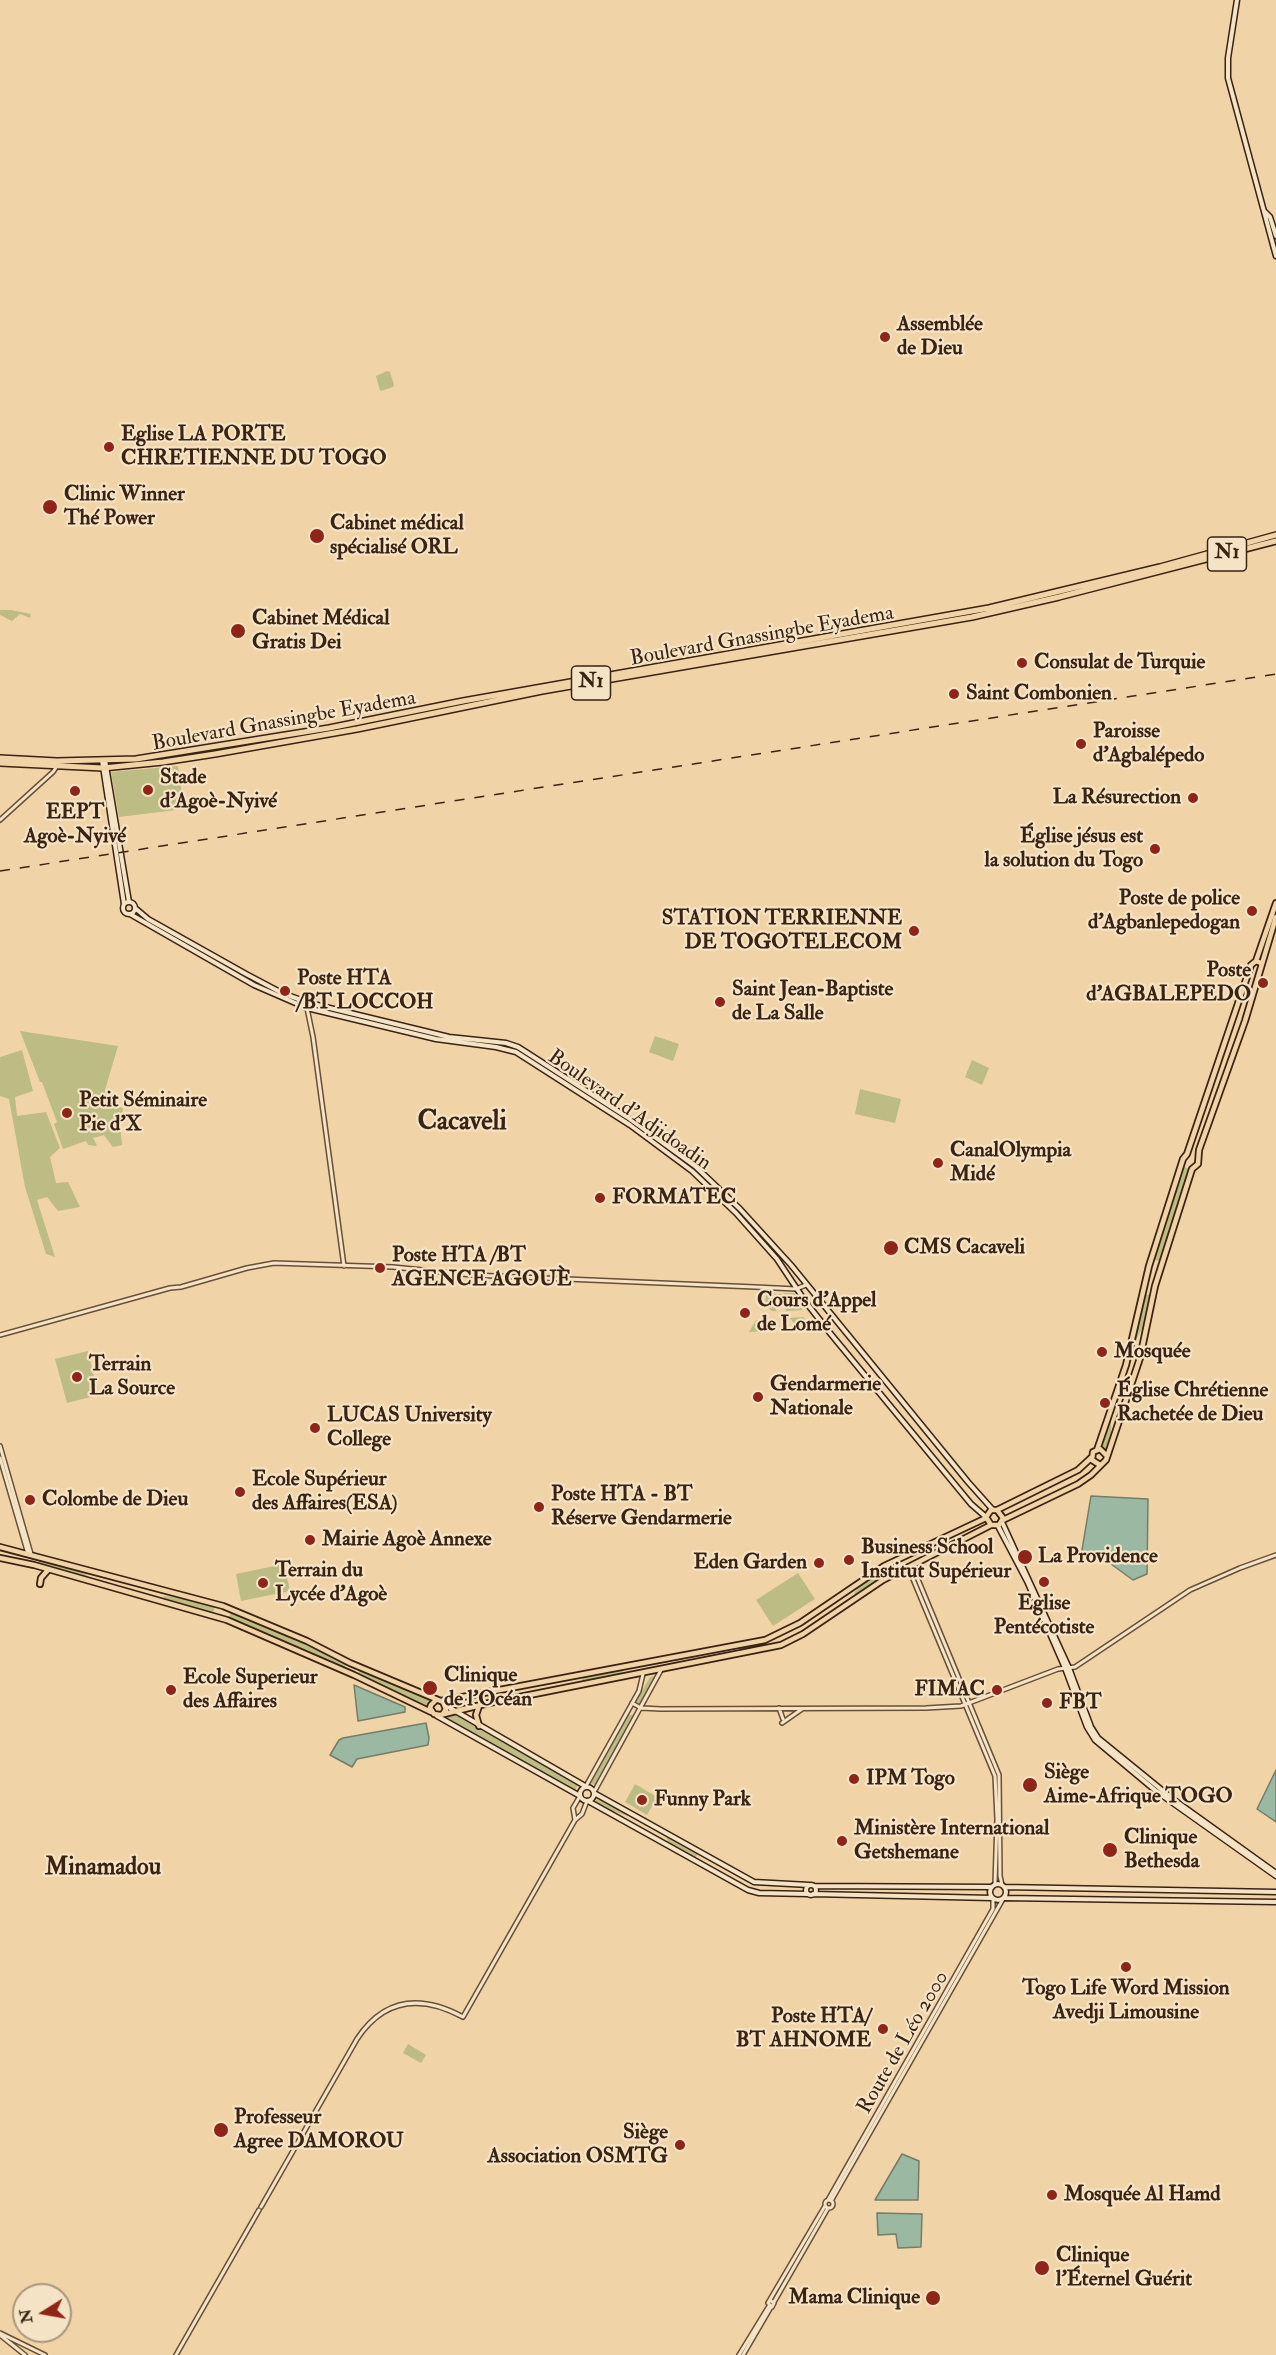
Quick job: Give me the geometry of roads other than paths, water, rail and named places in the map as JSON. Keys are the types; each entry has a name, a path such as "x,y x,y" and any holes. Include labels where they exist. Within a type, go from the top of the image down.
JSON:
{"highway":[{"name":"Boulevard Gnassingbe Eyadema","path":"0,763 57,764 161,757 363,723 500,694 978,610 1160,567 1276,535"},
{"name":"Boulevard Gnassingbe Eyadema","path":"0,758 105,768 196,757 357,729 530,693 972,616 1059,597 1276,541"}],"main road":[{"path":"1237,0 1228,58 1228,78 1276,256"},
{"path":"1264,211 1270,217 1276,236"},
{"path":"104,760 127,903 124,912 130,914 135,908"},
{"name":"Boulevard d'Adjidoadin","path":"127,903 148,919 246,974 308,1005"},
{"path":"1258,962 1276,903"},
{"name":"Boulevard d'Adjidoadin","path":"130,914 254,985 308,1005 449,1037 506,1043 527,1052 692,1171 750,1227 777,1259 796,1288 953,1482 986,1518"},
{"path":"1258,962 1276,917"},
{"path":"434,1714 431,1705 441,1702 756,1642 776,1636 873,1572 986,1518 995,1510 1078,1470 1097,1450 1126,1365 1150,1261 1183,1159 1187,1154 1252,963 1258,962"},
{"path":"434,1714 781,1645 803,1634 877,1583 991,1525 1001,1523 1078,1484 1091,1475 1105,1462 1140,1358 1161,1264 1192,1169 1198,1164 1197,1156 1217,1095 1263,967 1258,962"},
{"path":"1251,969 1254,972 1260,972"},
{"name":"Boulevard d'Adjidoadin","path":"556,1073 627,1117 696,1167 755,1224 968,1482 995,1510"},
{"path":"1187,1154 1192,1153 1197,1156"},
{"path":"1183,1163 1187,1168 1192,1169"},
{"path":"1150,1261 1161,1264"},
{"path":"1143,1290 1154,1292"},
{"path":"1097,1450 1102,1450 1107,1456"},
{"path":"1091,1458 1095,1464 1101,1465"},
{"path":"995,1510 1002,1515 1001,1523 1088,1719 1102,1743 1173,1799 1276,1874"},
{"path":"986,1518 991,1525"},
{"path":"0,1547 223,1607 307,1641 350,1664 441,1702 478,1726 754,1882 812,1885 1003,1886 1276,1892"},
{"path":"909,1553 910,1566"},
{"path":"26,1564 25,1560 30,1555"},
{"path":"30,1555 36,1560 33,1565"},
{"path":"0,1558 33,1565 220,1618 354,1675 434,1714 751,1892 992,1898 998,1901 1004,1898 1276,1902"},
{"path":"899,1558 910,1566"},
{"path":"40,1584 48,1570"},
{"path":"220,1618 227,1614 223,1607"},
{"path":"220,1618 216,1612 223,1607"},
{"path":"657,1661 660,1670"},
{"path":"347,1672 346,1667 350,1664"},
{"path":"354,1675 358,1671 357,1666"},
{"path":"627,1667 626,1672 629,1676"},
{"path":"441,1702 443,1714"},
{"path":"478,1726 476,1715 480,1705"},
{"path":"580,1796 580,1790 586,1786"},
{"path":"588,1801 594,1792"},
{"path":"696,1861 702,1853"},
{"path":"705,1866 711,1857"},
{"path":"811,1894 806,1889 812,1885"},
{"path":"811,1894 816,1890 812,1885"},
{"path":"992,1898 990,1892 993,1886"},
{"path":"1003,1886 1006,1894 1004,1898"}],"street":[{"path":"0,820 57,764"},
{"path":"308,1005 344,1266"},
{"path":"0,1335 247,1268 274,1263 393,1267 524,1278 796,1288 806,1285"},
{"path":"0,1446 2,1461 30,1555"},
{"path":"632,1703 641,1708 661,1709 926,1708 968,1704 1033,1678 1075,1667 1190,1590 1276,1555"},
{"path":"910,1566 1000,1781 1000,1876 1003,1886"},
{"path":"594,1792 660,1670"},
{"path":"586,1786 628,1711 642,1683 643,1674"},
{"path":"968,1704 996,1782 993,1886"},
{"path":"779,1708 783,1721 803,1708"},
{"path":"628,1711 637,1715"},
{"path":"575,1820 573,1808 580,1796"},
{"path":"176,2355 357,2038 367,2025 388,2010 404,2004 421,2001 438,2005 463,2016 588,1801"},
{"name":"Route de Léo 2000","path":"830,2201 993,1909 992,1898"},
{"name":"Route de Léo 2000","path":"830,2201 1004,1898"},
{"path":"741,2355 826,2207 825,2202 830,2201 832,2206 826,2207"},
{"path":"0,2334 25,2355"},
{"path":"0,2334 45,2355"}],"railway":[{"path":"0,871 1276,674"}],"place":[{"name":"Assemblée de Dieu","path":"885,337"},
{"name":"Eglise LA PORTE CHRETIENNE DU TOGO","path":"109,447"},
{"name":"Clinic Winner Thé Power","path":"50,507"},
{"name":"Cabinet médical spécialisé ORL","path":"317,536"},
{"name":"Cabinet Médical Gratis Dei","path":"238,631"},
{"name":"Consulat de Turquie","path":"1022,663"},
{"name":"Saint Combonien","path":"954,694"},
{"name":"Paroisse d'Agbalépedo","path":"1081,744"},
{"name":"Stade d'Agoè-Nyivé","path":"148,790"},
{"name":"EEPT Agoè-Nyivé","path":"75,791"},
{"name":"La Résurection","path":"1193,798"},
{"name":"Église jésus est la solution du Togo","path":"1155,849"},
{"name":"Poste de police d'Agbanlepedogan","path":"1252,911"},
{"name":"STATION TERRIENNE DE TOGOTELECOM","path":"914,931"},
{"name":"Poste d'AGBALEPEDO","path":"1263,983"},
{"name":"Poste HTA /BT LOCCOH","path":"285,991"},
{"name":"Saint Jean-Baptiste de La Salle","path":"720,1002"},
{"name":"Petit Séminaire Pie d'X","path":"67,1113"},
{"name":"CanalOlympia Midé","path":"938,1163"},
{"name":"FORMATEC","path":"600,1198"},
{"name":"CMS Cacaveli","path":"891,1248"},
{"name":"Poste HTA /BT AGENCE AGOUÈ","path":"380,1268"},
{"name":"Cours d'Appel de Lomé","path":"745,1313"},
{"name":"Mosquée","path":"1102,1352"},
{"name":"Terrain La Source","path":"77,1377"},
{"name":"Gendarmerie Nationale","path":"758,1397"},
{"name":"Église Chrétienne Rachetée de Dieu","path":"1105,1403"},
{"name":"LUCAS University College","path":"315,1428"},
{"name":"Ecole Supérieur des Affaires(ESA)","path":"240,1492"},
{"name":"Colombe de Dieu","path":"30,1500"},
{"name":"Poste HTA - BT Réserve Gendarmerie","path":"539,1507"},
{"name":"Mairie Agoè Annexe","path":"310,1540"},
{"name":"La Providence","path":"1025,1557"},
{"name":"Business School Institut Supérieur","path":"849,1560"},
{"name":"Eden Garden","path":"819,1563"},
{"name":"Eglise Pentécotiste","path":"1044,1582"},
{"name":"Terrain du Lycée d'Agoè","path":"263,1583"},
{"name":"Clinique de l'Océan","path":"430,1688"},
{"name":"Ecole Superieur des Affaires","path":"171,1690"},
{"name":"FIMAC","path":"997,1690"},
{"name":"FBT","path":"1047,1703"},
{"name":"IPM Togo","path":"854,1779"},
{"name":"Siège Aime-Afrique TOGO","path":"1030,1785"},
{"name":"Funny Park","path":"642,1800"},
{"name":"Ministère International Getshemane","path":"842,1841"},
{"name":"Clinique Bethesda","path":"1110,1850"},
{"name":"Togo Life Word Mission Avedji Limousine","path":"1126,1967"},
{"name":"Poste HTA/ BT AHNOME","path":"883,2029"},
{"name":"Professeur Agree DAMOROU","path":"221,2130"},
{"name":"Siège Association OSMTG","path":"680,2145"},
{"name":"Mosquée Al Hamd","path":"1052,2195"},
{"name":"Clinique l'Éternel Guérit","path":"1042,2268"},
{"name":"Mama Clinique","path":"933,2298"}],"district":[{"name":"Cacaveli","path":"462,1123"},
{"name":"Minamadou","path":"103,1869"}]}
